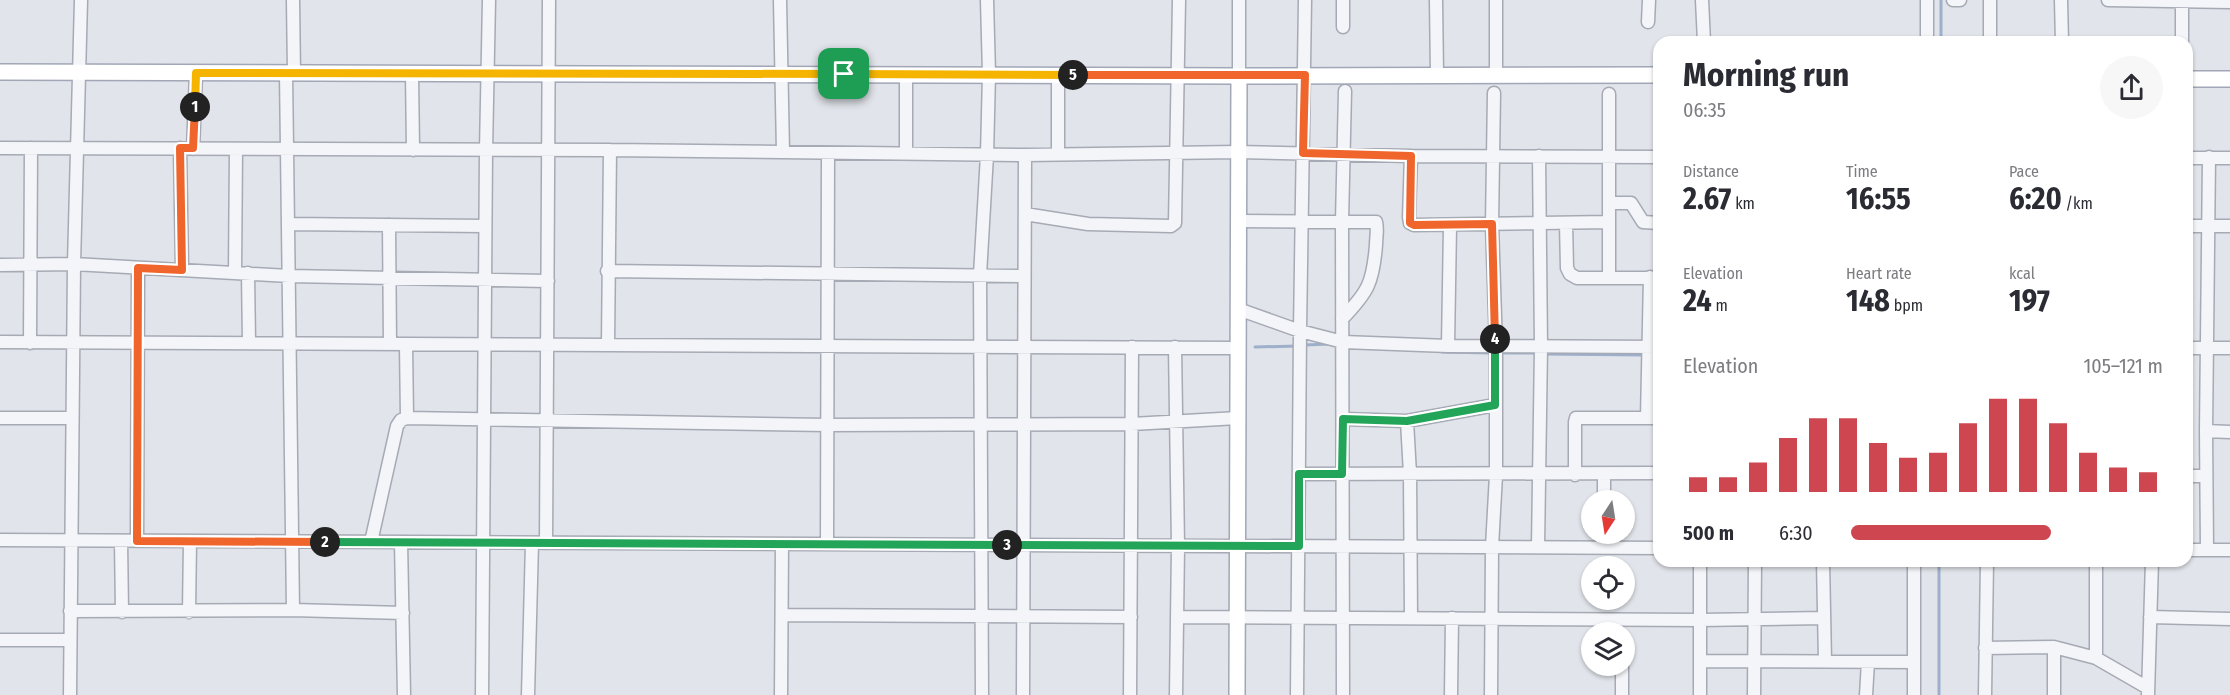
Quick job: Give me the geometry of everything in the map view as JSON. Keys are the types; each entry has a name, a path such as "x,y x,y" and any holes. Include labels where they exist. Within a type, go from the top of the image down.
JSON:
{"main road":[{"path":"0,72 1653,75"},
{"path":"1237,695 1239,76"},
{"path":"2193,79 2230,79"}],"street":[{"path":"70,695 77,72 81,0"},
{"path":"292,0 286,150 293,610"},
{"path":"482,695 489,0"},
{"path":"546,543 549,0"},
{"path":"780,0 783,152"},
{"path":"982,695 980,275 987,155 989,74 987,0"},
{"path":"1024,214 1088,224 1171,226 1176,218 1179,0"},
{"path":"1239,0 1239,76"},
{"path":"1298,695 1305,0"},
{"path":"1342,0 1343,27"},
{"path":"1436,0 1437,75"},
{"path":"1496,0 1496,75"},
{"path":"1648,22 1649,0"},
{"path":"1702,0 1704,36"},
{"path":"1927,0 1927,36"},
{"path":"1953,0 1960,0"},
{"path":"1990,0 1990,36"},
{"path":"2061,0 2062,36"},
{"path":"2108,0 2230,2"},
{"path":"2182,1 2182,36"},
{"path":"193,148 196,73"},
{"path":"412,73 413,150"},
{"path":"906,74 906,154"},
{"path":"1058,75 1058,154"},
{"path":"1343,695 1342,221 1345,92"},
{"path":"1491,695 1492,547 1496,475 1496,347 1492,224 1494,93"},
{"path":"1609,94 1609,277"},
{"path":"0,148 610,150 987,155 1238,152 1411,156 1653,157"},
{"path":"30,343 31,148"},
{"path":"180,148 182,270"},
{"path":"236,149 242,273 249,343"},
{"path":"608,345 610,150"},
{"path":"827,544 828,153"},
{"path":"1023,695 1025,155"},
{"path":"1411,156 1410,223 1414,225 1609,222"},
{"path":"1538,547 1541,347 1539,156"},
{"path":"2193,158 2230,158"},
{"path":"2207,549 2209,158"},
{"path":"1609,202 1631,203 1643,222 1653,223"},
{"path":"1239,221 1376,222 1375,260 1371,284 1362,299 1342,319"},
{"path":"1566,223 1567,268 1576,278 1653,277"},
{"path":"288,224 485,226"},
{"path":"389,225 390,344"},
{"path":"1448,346 1450,226"},
{"path":"2193,226 2230,226"},
{"path":"0,265 74,264 288,276 548,281"},
{"path":"137,541 138,268"},
{"path":"607,271 1024,276"},
{"path":"1239,309 1300,331 1343,342 1496,347 1653,347 1653,418 1576,418 1575,475"},
{"path":"0,342 1238,348"},
{"path":"406,345 406,418"},
{"path":"1130,695 1132,347"},
{"path":"1175,347 1178,546 1176,695"},
{"path":"2193,348 2230,348"},
{"path":"1343,419 1407,421 1495,405"},
{"path":"0,418 72,418"},
{"path":"371,542 397,426 401,420 406,418 827,425 1132,424 1238,418"},
{"path":"1407,421 1410,474 1411,618"},
{"path":"2206,431 2230,432"},
{"path":"1299,474 1653,473"},
{"path":"1604,474 1604,490"},
{"path":"2193,476 2206,476"},
{"path":"0,540 1653,548"},
{"path":"121,541 122,612"},
{"path":"189,612 190,541"},
{"path":"401,542 404,695"},
{"path":"528,695 532,543"},
{"path":"781,695 782,544"},
{"path":"2193,550 2230,550"},
{"path":"1700,567 1700,695"},
{"path":"1754,695 1755,567"},
{"path":"1823,567 1825,661"},
{"path":"1914,567 1914,695"},
{"path":"1984,695 1987,567"},
{"path":"2096,567 2096,658"},
{"path":"2148,692 2152,567"},
{"path":"70,611 293,610 403,614"},
{"path":"782,615 1131,616"},
{"path":"1177,617 1700,620 1824,618"},
{"path":"2150,617 2230,619"},
{"path":"1451,695 1452,618"},
{"path":"0,640 70,640"},
{"path":"1985,648 2054,646 2096,658 2148,692"},
{"path":"2054,646 2054,695"},
{"path":"1700,661 1914,662"},
{"path":"1866,695 1868,662"},
{"path":"1622,676 1622,695"}],"waterway":[{"path":"1941,0 1941,36"},
{"path":"1304,345 1330,344"},
{"path":"1255,347 1298,346"},
{"path":"1442,352 1492,353"},
{"path":"1499,353 1537,353"},
{"path":"1544,354 1645,355"},
{"path":"1939,567 1939,695"}],"route":[{"path":"196,73 844,74 1305,75 1303,153 1411,156 1410,223 1450,226 1492,224 1496,347 1495,405 1407,421 1343,419 1342,474 1299,474 1299,546 137,541 138,268 182,270 180,148 193,148 196,73"}]}
